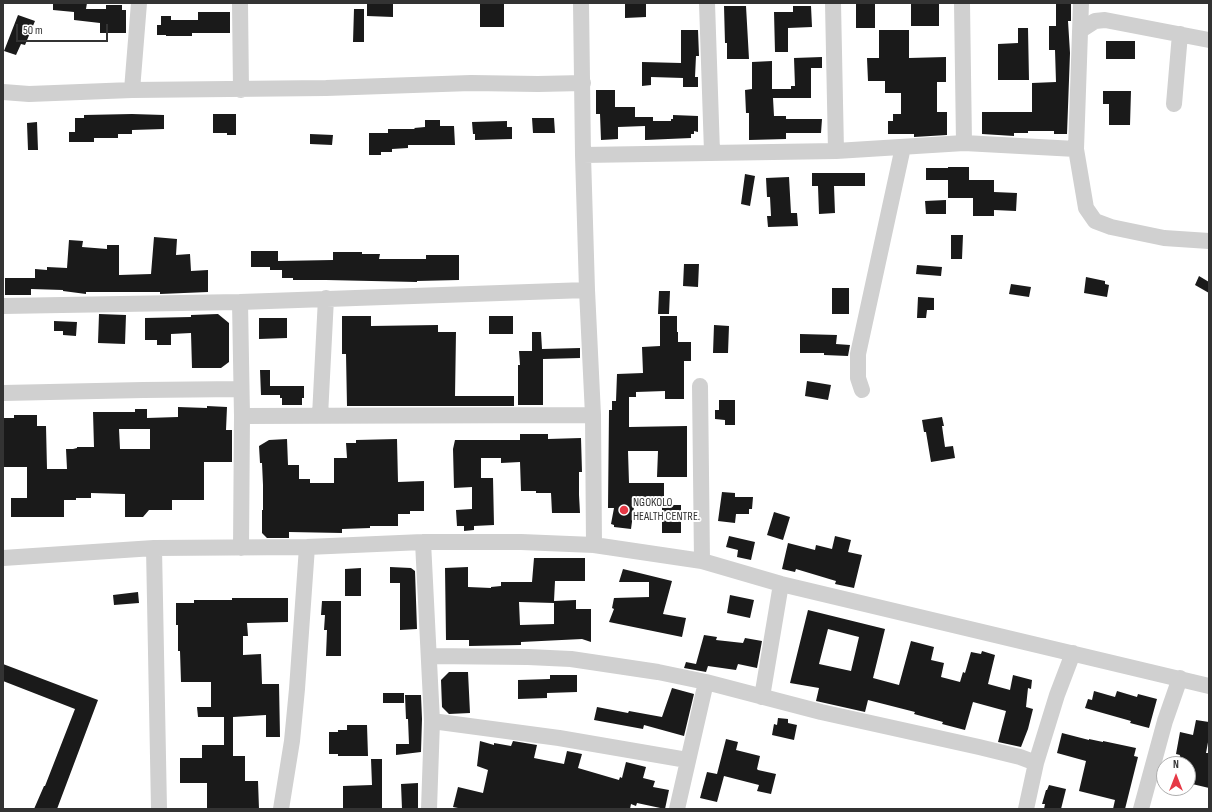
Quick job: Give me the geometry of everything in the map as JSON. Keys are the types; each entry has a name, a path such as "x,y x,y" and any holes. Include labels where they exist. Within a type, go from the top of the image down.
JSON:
{"street":[{"path":"132,90 140,3"},
{"path":"240,3 240,90"},
{"path":"582,3 583,155 593,415 594,545"},
{"path":"707,3 712,152"},
{"path":"833,3 836,151"},
{"path":"962,3 964,143"},
{"path":"1081,3 1076,149 1086,208 1095,221 1111,227 1164,238 1209,241"},
{"path":"1081,30 1095,21 1105,20 1209,40"},
{"path":"1174,104 1180,34"},
{"path":"3,92 29,94 132,90 240,90 422,86 471,83 583,83"},
{"path":"583,155 836,151 964,143 1076,149"},
{"path":"862,390 858,378 858,354 903,147"},
{"path":"3,306 240,302 587,290"},
{"path":"320,416 326,298"},
{"path":"240,302 242,416 241,548"},
{"path":"700,386 702,560"},
{"path":"3,393 241,389"},
{"path":"242,416 593,415"},
{"path":"423,542 432,721 429,809"},
{"path":"3,558 154,548 241,548 423,542 521,542 594,545 702,560 781,584 1209,686"},
{"path":"281,809 292,741 307,546"},
{"path":"154,548 159,809"},
{"path":"762,697 781,584"},
{"path":"1026,809 1036,763 1072,653"},
{"path":"429,656 571,659 658,672 706,682 828,713 1020,757 1036,763"},
{"path":"1141,809 1165,721 1180,678"},
{"path":"677,809 706,682"},
{"path":"432,721 559,738 687,760"}],"building":[{"path":"53,3 87,3 86,9 106,9 106,5 122,5 122,10 126,10 126,33 100,33 100,23 74,20 74,12 53,10"},
{"path":"367,3 393,3 393,17 367,16"},
{"path":"625,3 646,3 646,17 625,18"},
{"path":"856,3 875,3 875,28 856,28"},
{"path":"939,3 939,26 911,26 911,4"},
{"path":"1056,3 1071,3 1071,21 1068,21 1070,53 1067,134 1054,134 1054,131 1028,131 1028,133 1014,133 1014,136 982,134 982,112 1032,112 1032,83 1056,82 1055,50 1049,50 1049,26 1056,26"},
{"path":"480,4 504,4 504,27 480,27"},
{"path":"724,6 746,6 749,59 727,59"},
{"path":"793,6 811,6 812,27 788,28 788,52 775,52 774,12 793,12"},
{"path":"354,9 364,9 364,42 353,42"},
{"path":"198,12 230,12 230,33 192,33 192,36 157,35 157,25 161,25 161,16 171,16 171,20 198,20"},
{"path":"18,15 35,21 25,45 21,44 16,55 4,51"},
{"path":"1018,28 1028,28 1029,80 998,80 998,44 1018,43"},
{"path":"681,30 698,30 699,56 696,56 695,77 698,77 698,87 683,87 683,78 651,77 651,85 642,86 642,62 681,63"},
{"path":"879,30 909,30 909,58 946,57 946,82 937,82 937,112 947,112 947,135 914,137 914,134 888,134 888,121 893,121 893,114 901,114 901,93 885,93 885,81 868,81 867,58 879,58"},
{"path":"1106,41 1135,41 1135,59 1106,59"},
{"path":"822,57 822,68 811,68 811,98 773,98 774,116 786,116 786,119 822,119 821,133 786,133 786,139 749,140 749,113 746,113 745,90 752,89 752,62 772,61 772,89 791,89 791,86 795,86 794,58"},
{"path":"596,90 615,90 615,107 635,107 635,117 653,117 653,121 671,121 671,119 673,119 673,115 698,116 698,132 694,131 694,134 691,134 691,138 645,140 645,126 618,127 618,139 601,140 600,114 596,114"},
{"path":"1103,91 1131,91 1130,125 1109,125 1109,104 1103,104"},
{"path":"213,114 236,114 236,135 227,135 227,133 213,133"},
{"path":"84,115 164,115 164,129 132,130 132,134 118,134 118,138 94,138 94,142 69,142 69,132 75,132 75,118 84,118"},
{"path":"532,118 554,118 555,133 533,133"},
{"path":"425,120 440,120 440,126 454,126 455,145 408,145 408,148 392,149 392,152 381,152 381,155 369,155 369,133 388,133 388,129 415,129 414,128 425,127"},
{"path":"507,121 507,127 512,127 512,139 475,140 472,122"},
{"path":"37,122 38,150 28,150 27,123"},
{"path":"310,134 333,135 332,145 310,144"},
{"path":"969,167 969,180 994,180 994,192 1017,193 1016,211 994,210 994,216 973,216 973,198 948,198 948,180 926,180 926,168"},
{"path":"812,173 865,173 865,186 834,186 835,213 819,214 818,186 812,186"},
{"path":"745,174 755,176 750,206 741,204"},
{"path":"789,177 791,213 797,213 798,226 768,227 767,216 771,216 770,197 767,197 766,178"},
{"path":"946,200 946,214 926,214 925,201"},
{"path":"951,235 963,235 962,259 951,259"},
{"path":"154,237 177,239 176,255 190,254 191,271 208,270 208,292 160,294 160,292 86,292 86,294 63,290 31,289 31,295 5,295 5,278 35,278 35,269 47,270 47,267 67,268 69,240 83,241 82,247 107,249 107,245 119,245 119,275 151,274"},
{"path":"251,251 278,251 278,261 333,260 333,252 362,252 362,254 380,254 379,259 426,259 426,255 459,255 459,280 417,282 293,280 293,278 282,278 282,270 270,270 270,267 251,267"},
{"path":"684,264 699,264 698,287 683,286"},
{"path":"917,265 942,267 941,276 916,274"},
{"path":"1199,276 1209,282 1209,293 1195,285"},
{"path":"1086,277 1105,281 1105,284 1109,285 1107,297 1084,293"},
{"path":"1011,284 1031,287 1029,297 1009,294"},
{"path":"832,288 849,288 849,314 832,314"},
{"path":"659,291 670,291 669,314 658,314"},
{"path":"918,297 934,298 934,310 927,310 926,318 917,318"},
{"path":"99,314 126,315 125,344 98,343"},
{"path":"218,314 229,323 229,362 221,368 192,368 191,333 171,334 171,345 157,345 157,340 145,340 145,318 191,317 191,315"},
{"path":"342,316 371,316 371,326 438,325 438,332 456,332 455,396 514,396 514,406 347,406 346,354 342,354"},
{"path":"489,316 513,316 513,334 489,334"},
{"path":"660,316 677,316 678,342 691,342 691,361 684,361 684,399 665,399 665,391 636,392 636,397 629,397 629,427 687,426 687,477 657,477 658,451 628,451 629,483 664,483 664,505 681,505 681,533 662,533 662,507 634,507 631,529 614,527 614,525 611,524 614,508 608,508 609,410 612,410 612,401 616,401 617,374 643,373 642,347 660,346"},
{"path":"259,318 287,318 287,338 259,339"},
{"path":"54,321 77,322 76,336 63,335 63,331 54,331"},
{"path":"714,325 729,326 728,353 713,353"},
{"path":"532,332 541,332 542,349 580,348 580,358 543,359 543,405 518,405 518,365 520,365 519,351 532,351"},
{"path":"800,334 837,335 836,344 850,345 848,356 824,355 824,353 800,353"},
{"path":"260,370 270,370 270,386 304,386 304,398 302,398 302,405 282,405 282,398 280,398 280,395 261,395"},
{"path":"807,381 831,385 828,400 805,396"},
{"path":"719,400 735,400 735,425 725,425 725,420 715,419 715,410 719,410"},
{"path":"207,406 227,407 226,430 232,430 232,462 204,462 204,500 172,500 172,510 149,510 143,517 125,517 125,494 91,493 91,498 64,500 64,517 11,517 11,498 27,498 27,467 3,467 3,418 14,418 14,415 37,415 37,426 46,426 47,469 67,469 66,449 73,449 77,447 94,447 93,412 135,412 135,409 147,409 147,418 178,417 178,407 207,408","holes":["119,429 150,429 150,449 120,449"]},
{"path":"942,417 945,447 953,446 955,458 931,462 926,432 924,432 922,420"},
{"path":"520,434 548,434 548,439 581,438 582,472 579,472 580,513 552,513 551,493 521,491 520,462 501,463 501,458 481,458 481,478 493,478 494,525 474,526 474,530 464,531 464,526 457,526 456,510 472,509 472,487 454,488 453,449 455,440 520,440"},
{"path":"287,439 288,465 299,465 299,479 310,479 310,483 334,483 334,458 347,458 346,443 356,443 356,440 397,439 398,482 424,481 424,511 410,511 410,514 398,514 398,526 370,526 370,528 342,529 342,533 289,532 289,538 267,538 262,533 263,485 262,463 260,463 259,446 269,440"},
{"path":"722,492 735,493 735,497 753,497 752,509 749,509 749,514 736,514 735,523 718,521"},
{"path":"774,512 790,517 783,540 767,535"},
{"path":"729,536 755,542 751,560 737,557 738,550 726,547"},
{"path":"835,536 851,540 848,552 862,555 854,588 835,584 836,581 796,569 795,572 782,569 788,543 815,550 816,545 832,549"},
{"path":"534,558 585,558 585,581 555,581 554,601 576,600 576,609 591,609 591,642 582,639 521,642 521,645 469,646 469,640 446,640 445,568 468,567 468,587 491,588 501,586 501,582 532,582","holes":["519,602 554,603 554,624 520,625"]},
{"path":"390,567 411,568 415,571 417,629 400,630 400,583 390,583"},
{"path":"361,568 361,596 345,596 345,569"},
{"path":"623,569 672,581 663,614 686,618 682,637 609,622 614,609 612,608 614,598 649,597 649,582 619,582"},
{"path":"138,592 139,603 114,605 113,595"},
{"path":"730,595 754,600 750,618 727,613"},
{"path":"232,598 288,598 288,622 247,623 248,636 243,636 243,655 261,654 262,684 279,684 280,737 266,737 266,715 233,717 233,756 245,756 245,781 258,781 259,809 207,809 207,783 180,783 180,758 202,758 202,745 224,745 224,717 198,717 197,707 211,707 211,682 181,682 180,651 178,651 178,625 176,625 176,603 194,603 194,600 232,600"},
{"path":"322,601 341,601 341,656 326,656 327,630 324,630 325,615 321,615"},
{"path":"808,610 885,629 873,678 899,685 911,641 934,647 931,660 944,663 941,677 960,682 963,672 965,673 971,652 981,654 982,651 995,655 988,684 1010,690 1013,675 1032,680 1031,689 1028,688 1026,707 1033,709 1028,729 1021,747 998,742 1006,711 973,702 965,730 914,714 915,712 868,700 865,712 816,701 819,688 790,683","holes":["828,629 859,637 851,671 819,664"]},
{"path":"704,635 717,637 716,640 743,643 745,638 762,641 757,668 738,664 736,670 708,666 706,672 684,668 686,662 696,664"},
{"path":"3,664 98,700 57,809 34,809 45,786 75,709 3,681"},
{"path":"449,672 468,672 470,713 449,714 442,707 441,680"},
{"path":"550,675 577,675 577,692 547,693 547,698 518,699 518,680 550,679"},
{"path":"672,688 694,694 684,736 644,725 643,729 594,720 597,707 628,713 629,711 662,717"},
{"path":"1094,691 1115,697 1117,691 1137,697 1138,694 1157,699 1149,728 1130,723 1131,721 1085,708 1088,699 1092,700"},
{"path":"383,693 404,693 404,703 383,703"},
{"path":"405,695 421,695 421,752 396,755 396,744 409,744"},
{"path":"778,718 788,719 788,723 797,725 794,740 772,735 774,724 777,725"},
{"path":"1196,720 1209,722 1209,737 1206,753 1209,753 1209,788 1196,785 1196,756 1180,756 1176,754 1180,732 1193,735"},
{"path":"347,725 367,725 368,756 338,756 338,754 329,754 329,732 347,730"},
{"path":"1062,733 1089,740 1103,741 1136,748 1134,756 1138,757 1125,809 1113,809 1115,800 1079,791 1086,761 1057,753"},
{"path":"726,739 738,742 736,750 760,756 758,770 776,774 771,794 757,791 759,785 724,776 717,802 700,798 707,772 717,774"},
{"path":"480,741 494,745 494,743 511,746 513,741 537,745 534,758 564,764 567,751 582,754 578,768 619,780 620,777 622,778 626,762 646,767 643,778 655,781 653,787 669,790 665,809 637,803 636,806 631,804 630,809 463,809 453,807 458,787 483,793 488,770 477,766"},
{"path":"371,759 382,759 382,809 343,809 343,786 372,785"},
{"path":"418,783 418,809 402,809 401,784"},
{"path":"1049,785 1066,789 1061,809 1044,809 1045,804 1042,804"}],"place":[{"name":"NGOKOLO HEALTH CENTRE.","path":"624,510"}]}
